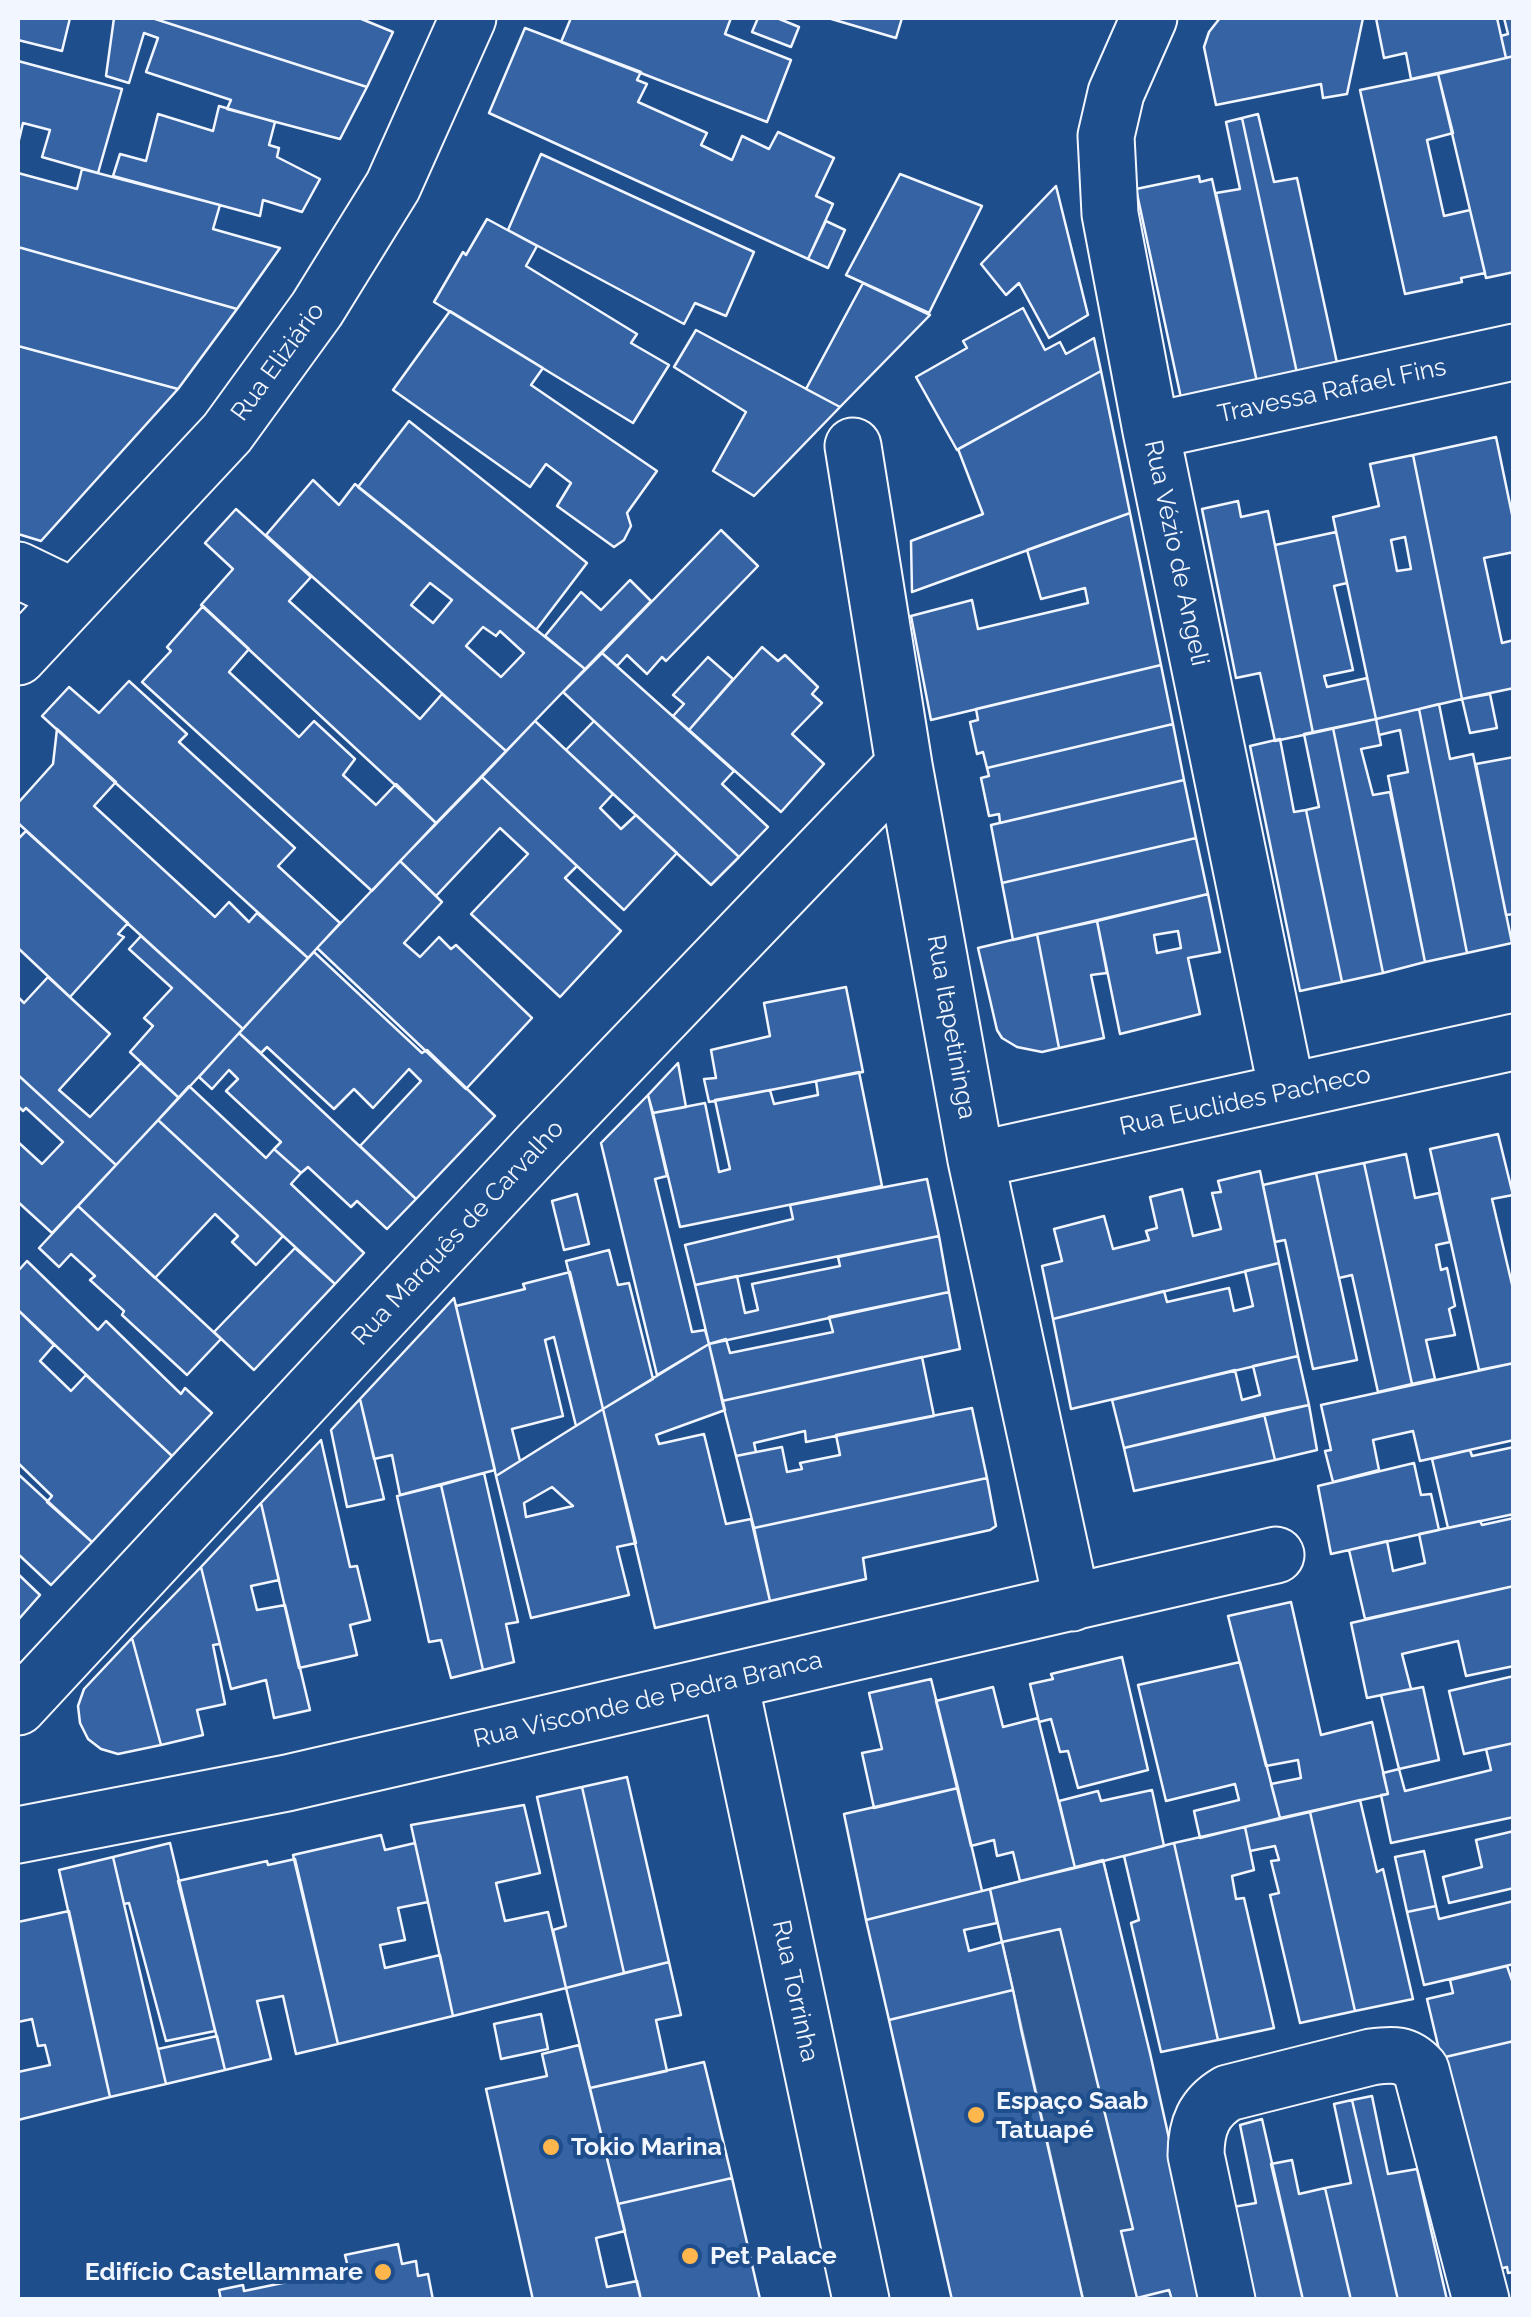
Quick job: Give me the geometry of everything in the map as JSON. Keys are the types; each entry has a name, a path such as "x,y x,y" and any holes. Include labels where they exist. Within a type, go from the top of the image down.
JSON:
{"street":[{"name":"Rua Eliziário","path":"18,658 227,433 318,309 393,186 468,18"},
{"name":"Rua Vézio de Angeli","path":"1149,18 1116,93 1106,136 1110,214 1287,1091"},
{"name":"Travessa Rafael Fins","path":"1151,430 1514,352"},
{"name":"Rua Itapetininga","path":"853,446 904,766 976,1160 1072,1603"},
{"path":"18,570 74,597"},
{"name":"Rua Marquês de Carvalho","path":"18,1707 540,1145 904,766"},
{"name":"Rua Euclides Pacheco","path":"976,1160 1287,1091 1512,1047"},
{"name":"Rua Visconde de Pedra Branca","path":"18,1835 288,1783 1276,1555"},
{"name":"Rua Torrinha","path":"730,1683 861,2300"},
{"path":"1226,2300 1196,2154 1196,2134 1210,2104 1228,2093 1394,2054 1412,2060 1422,2070 1481,2300"}],"shaded area":[{"path":"1103,1860 1205,2299 1083,2299 990,1889"}],"building":[{"path":"18,18 70,18 62,51 18,40"},
{"path":"114,18 152,18 367,87 340,139 227,109 231,100 146,72 158,38 144,33 129,83 106,76"},
{"path":"152,18 359,18 393,32 367,87"},
{"path":"571,18 731,18 725,34 791,60 767,122 561,42"},
{"path":"758,18 777,18 799,27 791,47 752,32"},
{"path":"828,18 902,18 896,38"},
{"path":"1220,18 1363,18 1347,94 1323,98 1321,84 1216,105 1204,47"},
{"path":"1376,18 1497,18 1506,58 1411,79 1406,53 1384,58"},
{"path":"1504,18 1514,18 1514,56 1506,58 1501,36 1508,34"},
{"path":"525,28 641,72 637,80 647,84 638,102 707,133 701,145 732,160 742,136 769,149 778,132 834,158 816,196 833,204 808,259 489,113"},
{"path":"1514,56 1514,272 1486,278 1438,74"},
{"path":"18,61 122,89 98,173 42,157 50,130 23,123 18,144"},
{"path":"1438,74 1453,133 1427,140 1444,216 1470,210 1485,273 1405,294 1360,90"},
{"path":"219,106 275,122 269,145 279,148 277,157 320,179 302,212 263,200 260,216 113,176 120,154 146,161 158,114 213,131"},
{"path":"1258,114 1274,182 1297,178 1337,363 1297,373 1242,118"},
{"path":"1242,118 1297,373 1257,382 1216,193 1240,189 1226,122"},
{"path":"541,154 754,252 726,316 695,303 684,324 508,230"},
{"path":"82,169 220,205 213,229 280,248 237,309 18,247 18,173 77,189"},
{"path":"900,174 982,206 929,313 846,275"},
{"path":"1199,176 1200,182 1212,179 1257,382 1181,398 1136,189"},
{"path":"1056,186 1088,315 1049,338 1019,283 1006,295 981,264"},
{"path":"487,219 537,246 526,266 637,334 631,343 669,365 633,423 434,302"},
{"path":"826,221 845,230 828,268 808,259"},
{"path":"18,247 237,309 178,389 18,346"},
{"path":"863,283 930,315 840,407 806,389"},
{"path":"1023,308 1045,350 1060,342 1066,354 1094,338 1101,371 957,450 916,377 967,348 963,341"},
{"path":"450,311 543,368 531,385 657,471 627,513 631,526 624,540 614,547 557,506 571,483 546,464 530,487 393,390"},
{"path":"696,330 840,407 754,496 713,471 746,412 674,367"},
{"path":"18,346 178,389 41,541 18,534"},
{"path":"1101,371 1130,513 912,592 911,541 983,514 958,449"},
{"path":"409,421 587,563 536,630 358,487"},
{"path":"1496,437 1514,524 1514,552 1484,558 1502,643 1514,640 1514,688 1462,699 1413,455"},
{"path":"1413,455 1462,699 1376,719 1333,517 1379,506 1370,464","holes":["1405,537 1411,569 1397,571 1391,540"]},
{"path":"313,480 339,505 355,484 585,669 506,751 266,535","holes":["430,583 452,600 433,623 411,605","483,627 496,636 500,631 524,653 501,677 466,646"]},
{"path":"1238,501 1241,517 1268,511 1313,733 1275,741 1260,673 1236,678 1202,509"},
{"path":"236,509 311,577 289,601 420,719 442,694 506,751 436,823 201,605 233,569 205,543"},
{"path":"1130,513 1161,665 931,720 911,616 972,600 978,629 1088,603 1085,588 1041,599 1027,550"},
{"path":"721,530 758,566 666,661 662,657 647,674 627,655 617,666 602,653"},
{"path":"1336,532 1347,583 1334,586 1353,670 1324,676 1327,687 1367,678 1376,719 1313,733 1275,545"},
{"path":"630,580 651,601 585,669 545,636 581,592 601,610"},
{"path":"203,606 249,649 229,672 299,737 314,721 355,759 343,775 376,805 396,784 436,823 372,891 142,682 171,651 167,647"},
{"path":"762,647 778,661 785,655 818,687 812,694 822,703 792,734 824,764 781,812 689,730"},
{"path":"602,653 734,771 722,784 768,827 739,857 563,692"},
{"path":"708,657 733,679 689,730 673,716 684,704 673,695"},
{"path":"1161,665 1173,724 987,768 983,752 977,754 970,722 978,720 976,709"},
{"path":"129,681 187,734 179,742 295,848 278,866 340,923 308,958 42,716 69,687 99,713"},
{"path":"1490,694 1497,728 1470,733 1462,699"},
{"path":"1439,704 1450,759 1473,754 1512,943 1467,953 1419,709"},
{"path":"1419,709 1467,953 1425,962 1388,776 1408,772 1400,730 1379,735 1376,719"},
{"path":"1376,719 1381,745 1361,749 1373,795 1390,792 1425,962 1383,973 1333,728"},
{"path":"535,721 613,794 600,808 621,829 636,815 677,853 624,910 482,777"},
{"path":"594,721 739,857 711,885 566,750"},
{"path":"1173,724 1184,780 1000,823 999,814 989,816 981,778 989,776 987,768"},
{"path":"1333,728 1383,973 1342,982 1306,810 1319,807 1304,734"},
{"path":"57,729 116,782 94,806 215,917 229,902 249,922 257,913 308,958 243,1029 18,823 18,803 53,764"},
{"path":"1280,739 1294,812 1306,810 1342,982 1300,991 1250,746"},
{"path":"1514,757 1514,914 1506,915 1476,764"},
{"path":"482,777 577,866 565,878 621,931 560,997 471,914 528,854 500,828 436,896 400,861"},
{"path":"1184,780 1196,838 1002,883 991,825"},
{"path":"26,831 128,923 118,934 124,937 70,997 18,948 18,839"},
{"path":"1196,838 1208,894 1013,940 1002,883"},
{"path":"400,861 442,902 404,943 420,957 439,937 451,949 456,945 532,1018 466,1089 317,948"},
{"path":"1208,894 1220,952 1188,958 1200,1014 1120,1034 1097,921","holes":["1178,931 1181,948 1157,953 1154,935"]},
{"path":"1097,921 1107,973 1091,975 1104,1038 1059,1048 1037,934"},
{"path":"1037,934 1059,1048 1042,1052 1017,1047 997,1030 978,948"},
{"path":"141,936 243,1029 179,1098 130,1052 153,1026 144,1018 172,988 129,949"},
{"path":"314,952 422,1053 427,1050 495,1116 416,1199 360,1146 421,1081 409,1069 373,1108 354,1089 334,1109 267,1047 261,1053 239,1033"},
{"path":"48,977 110,1034 59,1090 90,1117 141,1063 179,1098 116,1165 18,1075 18,997 24,1003"},
{"path":"846,987 863,1072 709,1102 704,1079 716,1078 711,1050 770,1036 764,1003"},
{"path":"239,1033 416,1199 387,1229 357,1201 351,1207 308,1167 301,1173 274,1149 281,1142 226,1091 238,1079 229,1070 212,1089 199,1077"},
{"path":"678,1063 686,1107 653,1113 648,1095"},
{"path":"859,1072 882,1186 680,1227 653,1113 705,1103 719,1172 730,1169 715,1100 770,1090 774,1104 818,1095 816,1081"},
{"path":"18,1075 116,1165 52,1233 18,1202 18,1142 42,1164 63,1142 26,1108 23,1111 18,1106"},
{"path":"189,1086 266,1158 274,1149 301,1173 291,1184 364,1253 335,1284 158,1120"},
{"path":"648,1095 667,1176 655,1179 692,1332 705,1330 709,1344 657,1375 601,1143"},
{"path":"158,1120 283,1236 256,1265 232,1242 238,1236 215,1214 155,1278 78,1206"},
{"path":"1498,1134 1513,1195 1492,1199 1514,1293 1514,1363 1479,1370 1430,1149"},
{"path":"1406,1154 1415,1198 1439,1193 1450,1242 1436,1245 1441,1270 1447,1268 1455,1306 1449,1309 1455,1335 1426,1340 1435,1379 1412,1384 1364,1163"},
{"path":"1364,1163 1412,1384 1378,1392 1352,1275 1339,1278 1316,1173"},
{"path":"1260,1171 1279,1263 1053,1319 1042,1266 1062,1261 1054,1229 1104,1216 1113,1249 1149,1240 1146,1231 1157,1228 1150,1197 1182,1189 1193,1236 1221,1229 1212,1193 1221,1192 1218,1181"},
{"path":"1316,1173 1357,1360 1313,1369 1285,1240 1275,1242 1263,1185"},
{"path":"927,1179 939,1236 695,1285 685,1245 793,1219 790,1205"},
{"path":"577,1194 589,1244 564,1250 552,1201"},
{"path":"78,1206 221,1339 187,1375 122,1315 124,1311 90,1280 95,1276 71,1254 59,1267 39,1248"},
{"path":"939,1236 949,1292 709,1344 695,1285 737,1276 745,1313 758,1310 752,1284 840,1266 838,1257"},
{"path":"295,1248 335,1284 254,1370 214,1332"},
{"path":"609,1250 618,1285 629,1283 653,1379 603,1409 566,1261"},
{"path":"27,1261 98,1330 106,1321 181,1394 185,1388 212,1413 172,1456 18,1310 18,1271"},
{"path":"1279,1263 1298,1356 1071,1409 1053,1319 1164,1291 1167,1302 1229,1288 1234,1311 1253,1306 1245,1271"},
{"path":"570,1272 603,1409 576,1426 554,1337 545,1340 563,1416 512,1429 520,1461 496,1476 456,1306 525,1289 523,1284"},
{"path":"949,1292 960,1349 722,1401 709,1344 726,1339 730,1353 833,1332 829,1317"},
{"path":"454,1298 495,1470 400,1495 392,1455 374,1459 360,1399"},
{"path":"18,1310 54,1345 40,1361 71,1391 86,1375 172,1456 92,1542 47,1502 52,1496 18,1463"},
{"path":"709,1344 725,1410 656,1435 659,1444 704,1434 726,1524 751,1519 770,1601 655,1628 603,1409"},
{"path":"1298,1356 1309,1405 1124,1448 1112,1400 1235,1370 1242,1400 1260,1395 1253,1366"},
{"path":"922,1357 934,1416 806,1442 805,1431 754,1443 756,1452 736,1456 722,1401"},
{"path":"1514,1363 1514,1440 1420,1461 1413,1431 1373,1440 1379,1470 1333,1482 1325,1451 1331,1450 1321,1405"},
{"path":"360,1399 384,1499 347,1507 331,1430"},
{"path":"1309,1405 1317,1450 1275,1460 1264,1414"},
{"path":"972,1408 987,1478 754,1528 736,1456 782,1447 787,1472 802,1469 800,1463 840,1455 836,1435"},
{"path":"603,1409 636,1543 617,1547 629,1595 531,1618 496,1476","holes":["552,1487 573,1506 526,1517 524,1503"]},
{"path":"1264,1414 1275,1460 1134,1491 1124,1448"},
{"path":"321,1440 350,1567 357,1566 370,1620 350,1625 357,1655 299,1668 261,1503"},
{"path":"1514,1447 1514,1514 1448,1528 1432,1459 1470,1450 1472,1456"},
{"path":"1414,1463 1421,1495 1431,1494 1439,1530 1331,1554 1318,1486"},
{"path":"484,1473 518,1622 506,1624 514,1662 483,1670 441,1485"},
{"path":"18,1474 92,1542 51,1585 18,1554"},
{"path":"987,1478 996,1526 990,1530 863,1558 866,1579 770,1601 754,1528"},
{"path":"441,1485 483,1670 451,1678 441,1640 429,1642 397,1496"},
{"path":"261,1503 279,1580 251,1586 257,1610 285,1605 310,1710 274,1718 266,1680 231,1689 201,1567"},
{"path":"1514,1518 1514,1586 1365,1619 1349,1550 1387,1541 1393,1571 1425,1563 1419,1534"},
{"path":"201,1567 220,1644 213,1645 225,1704 197,1710 203,1735 161,1745 132,1638"},
{"path":"18,1574 40,1595 18,1620"},
{"path":"1514,1586 1514,1666 1466,1676 1458,1641 1402,1654 1411,1689 1367,1698 1351,1623"},
{"path":"1291,1602 1321,1735 1372,1722 1388,1794 1280,1818 1271,1784 1301,1778 1298,1760 1266,1766 1228,1616"},
{"path":"132,1638 161,1745 118,1754 101,1749 88,1739 80,1723 78,1706 84,1689"},
{"path":"1122,1657 1148,1770 1078,1788 1068,1751 1060,1752 1051,1719 1039,1722 1030,1684 1053,1679 1051,1674"},
{"path":"1240,1662 1280,1818 1200,1838 1194,1811 1239,1800 1235,1784 1166,1801 1138,1685"},
{"path":"1514,1676 1514,1743 1464,1754 1449,1691"},
{"path":"931,1679 958,1788 874,1808 862,1753 882,1749 869,1693"},
{"path":"993,1687 1003,1727 1038,1718 1075,1868 1020,1881 1013,1852 997,1856 994,1840 971,1846 936,1701"},
{"path":"1423,1687 1439,1760 1399,1769 1381,1695"},
{"path":"1514,1743 1514,1817 1391,1843 1381,1795 1388,1794 1383,1773 1399,1769 1405,1791 1491,1770 1486,1749"},
{"path":"627,1777 669,1962 624,1973 582,1787"},
{"path":"582,1787 624,1973 566,1988 553,1930 566,1926 537,1797"},
{"path":"958,1788 982,1891 866,1920 844,1814"},
{"path":"1152,1790 1164,1846 1075,1868 1059,1801 1098,1791 1101,1801"},
{"path":"1360,1800 1377,1872 1383,1869 1413,1999 1355,2011 1310,1812"},
{"path":"524,1805 540,1873 496,1883 505,1921 548,1912 566,1988 453,2016 411,1825"},
{"path":"1310,1812 1355,2011 1300,2023 1270,1895 1279,1893 1271,1861 1279,1860 1275,1846 1250,1851 1245,1827"},
{"path":"1245,1827 1254,1870 1232,1876 1236,1899 1244,1898 1274,2028 1218,2040 1174,1843"},
{"path":"1514,1831 1514,1888 1449,1903 1443,1877 1482,1867 1476,1840"},
{"path":"381,1835 385,1850 415,1843 428,1902 398,1908 405,1940 380,1945 385,1968 440,1955 453,2016 338,2044 293,1855"},
{"path":"170,1843 215,2031 166,2041 113,1857"},
{"path":"1174,1843 1218,2040 1161,2052 1131,1923 1139,1920 1124,1856"},
{"path":"1424,1851 1436,1906 1407,1912 1395,1857"},
{"path":"113,1857 166,2084 110,2097 59,1870"},
{"path":"295,1859 338,2044 296,2054 283,1996 257,2001 271,2059 225,2070 178,1881 267,1861 268,1865"},
{"path":"1103,1860 1205,2300 1172,2300 1169,2290 1137,2298 1121,2231 1133,2229 1060,1929 1002,1942 990,1889"},
{"path":"990,1889 997,1923 964,1930 969,1951 1002,1942 1013,1990 889,2020 866,1920"},
{"path":"1514,1901 1514,1964 1424,1985 1407,1912 1436,1906 1439,1919"},
{"path":"69,1911 110,2097 18,2120 18,2072 50,2065 45,2045 38,2046 32,2019 18,2022 18,1922"},
{"path":"669,1962 681,2015 656,2020 667,2071 590,2088 566,1988"},
{"path":"1507,1966 1514,1986 1514,2041 1441,2058 1427,1999 1453,1993 1450,1980"},
{"name":"Espaço Saab Tatuapé","path":"1013,1990 1083,2300 952,2300 889,2020"},
{"path":"541,2014 548,2049 501,2059 494,2024"},
{"path":"217,2036 225,2070 166,2084 158,2049"},
{"path":"1514,2041 1514,2272 1508,2273 1507,2267 1488,2272 1441,2058"},
{"name":"Tokio Marina","path":"579,2045 625,2231 596,2238 607,2287 637,2281 641,2300 533,2300 486,2089 547,2076 542,2054"},
{"path":"704,2062 732,2178 618,2204 590,2088"},
{"path":"1372,2096 1388,2174 1417,2169 1447,2300 1398,2300 1352,2100"},
{"path":"1352,2100 1398,2300 1351,2300 1325,2188 1351,2183 1334,2104"},
{"path":"1262,2119 1303,2300 1254,2300 1233,2207 1256,2203 1240,2125"},
{"path":"1292,2160 1299,2194 1325,2188 1351,2300 1303,2300 1271,2164"},
{"name":"Pet Palace","path":"732,2178 760,2299 641,2300 618,2204"},
{"name":"Edifício Castellammare","path":"398,2244 402,2264 416,2261 418,2276 428,2274 433,2300 221,2300 219,2290 243,2285 244,2291 292,2281 291,2274 314,2269 317,2282 350,2276 345,2255"}],"place":[{"name":"Espaço Saab Tatuapé","path":"976,2115"},
{"name":"Tokio Marina","path":"551,2147"},
{"name":"Pet Palace","path":"690,2256"},
{"name":"Edifício Castellammare","path":"383,2272"}]}
